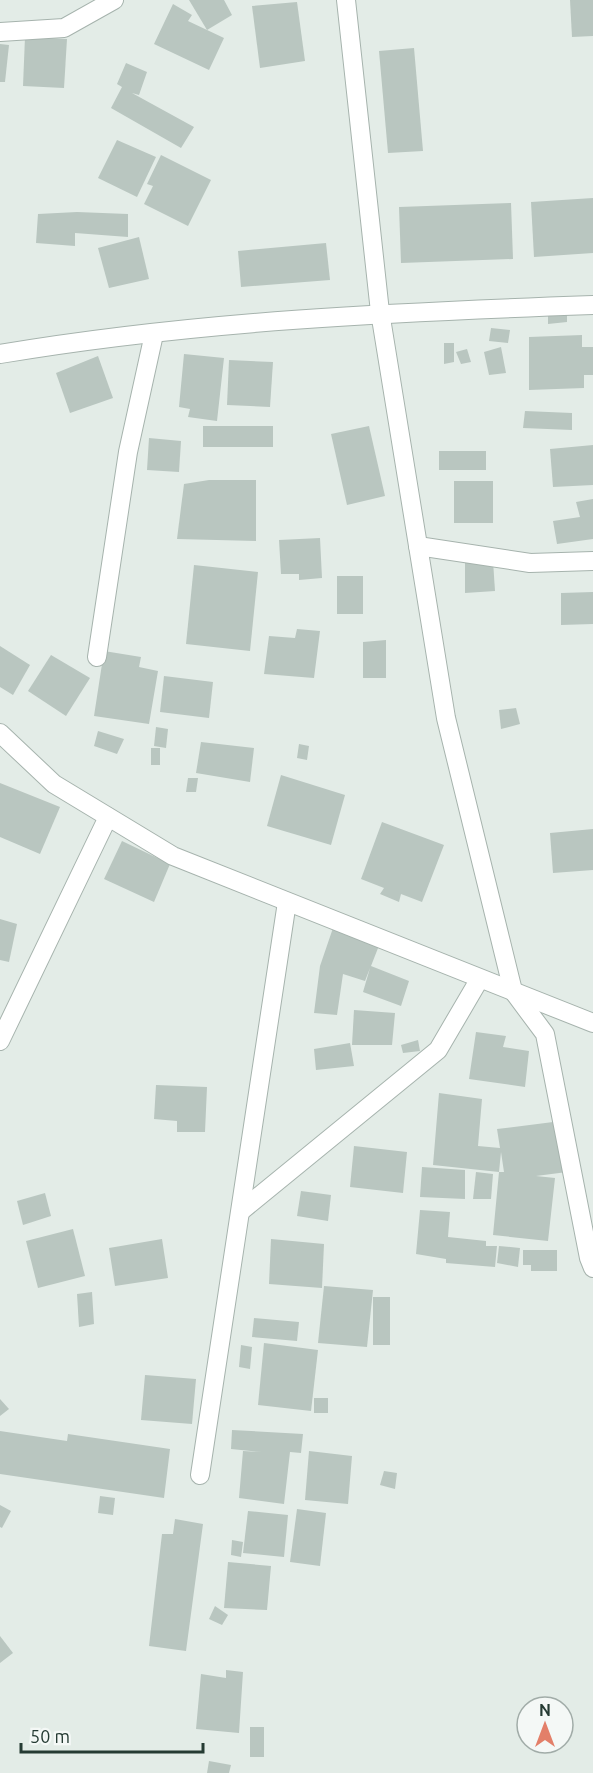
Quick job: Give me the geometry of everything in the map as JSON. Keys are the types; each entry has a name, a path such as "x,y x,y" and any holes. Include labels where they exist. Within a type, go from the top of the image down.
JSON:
{"street":[{"path":"0,32 64,28 114,0"},
{"path":"346,0 380,312 446,718 513,991 545,1034 589,1258 593,1268"},
{"path":"0,354 154,334 380,312 593,305"},
{"path":"97,657 128,452 154,334"},
{"path":"418,546 530,563 593,561"},
{"path":"0,734 54,784 173,856 479,980 593,1023"},
{"path":"0,1041 108,817"},
{"path":"200,1475 287,902"},
{"path":"241,1211 438,1050 479,980"}],"building":[{"path":"189,0 224,0 232,15 207,30"},
{"path":"570,0 593,0 593,36 572,37"},
{"path":"297,2 305,61 260,68 252,6"},
{"path":"173,4 192,15 188,21 224,38 209,70 154,44"},
{"path":"25,37 67,39 64,88 23,86"},
{"path":"0,44 9,45 5,82 0,82"},
{"path":"414,48 423,151 388,153 379,51"},
{"path":"126,63 147,72 139,95 132,93 194,127 181,148 111,108 122,87 117,84"},
{"path":"117,140 156,157 137,197 98,178"},
{"path":"161,155 211,180 188,226 144,204 153,186 147,184"},
{"path":"593,198 593,253 534,257 531,202"},
{"path":"511,203 513,259 401,263 399,207"},
{"path":"77,212 128,214 128,237 75,233 75,246 36,243 38,214"},
{"path":"139,237 149,279 109,288 98,248"},
{"path":"326,243 330,280 241,287 238,251"},
{"path":"567,311 567,322 548,324 548,314"},
{"path":"491,328 510,330 508,343 489,341"},
{"path":"582,335 582,347 593,347 593,375 584,375 584,388 529,390 529,337"},
{"path":"444,343 454,343 454,362 444,364"},
{"path":"501,347 506,373 489,375 484,352"},
{"path":"467,349 471,362 461,364 456,352"},
{"path":"184,354 224,358 217,421 188,417 190,409 179,407"},
{"path":"98,356 113,398 70,413 56,373"},
{"path":"229,360 273,362 270,407 227,405"},
{"path":"525,411 572,413 572,430 523,428"},
{"path":"203,426 273,426 273,447 203,447"},
{"path":"369,426 385,496 347,505 331,434"},
{"path":"149,438 181,441 179,472 147,470"},
{"path":"593,445 593,485 553,487 550,449"},
{"path":"439,451 486,451 486,470 439,470"},
{"path":"209,480 256,480 256,541 177,539 184,484"},
{"path":"454,481 493,481 493,523 454,523"},
{"path":"593,499 593,539 557,544 553,521 580,517 576,502"},
{"path":"320,538 322,578 299,580 299,574 281,574 279,540"},
{"path":"493,561 495,591 465,593 465,563"},
{"path":"194,565 258,572 250,651 186,644"},
{"path":"337,576 363,576 363,614 337,614"},
{"path":"593,592 593,624 561,625 561,593"},
{"path":"297,629 320,631 314,678 264,674 269,636 295,638"},
{"path":"386,640 386,678 363,678 363,642"},
{"path":"0,646 30,665 13,695 0,687"},
{"path":"104,651 141,657 139,667 158,671 149,724 94,716"},
{"path":"51,655 90,678 66,716 28,691"},
{"path":"164,676 213,682 209,718 160,712"},
{"path":"516,708 520,724 501,729 499,710"},
{"path":"156,727 168,729 166,748 154,746"},
{"path":"98,731 124,739 117,754 94,746"},
{"path":"201,742 254,748 250,782 196,773"},
{"path":"299,744 309,746 307,760 297,758"},
{"path":"151,748 160,748 160,765 151,765"},
{"path":"281,775 345,795 331,845 267,826"},
{"path":"188,778 198,778 196,792 186,792"},
{"path":"0,783 60,807 40,854 0,837"},
{"path":"382,822 444,845 422,902 401,894 399,902 380,894 384,888 361,879"},
{"path":"593,829 593,870 553,873 550,833"},
{"path":"122,841 170,864 154,902 104,879"},
{"path":"0,919 17,924 9,962 0,960"},
{"path":"333,928 380,943 371,966 409,981 401,1006 363,992 370,968 365,981 343,974 337,1015 314,1013 320,966"},
{"path":"354,1010 395,1013 392,1045 352,1045"},
{"path":"476,1032 506,1036 503,1047 529,1051 525,1087 469,1079"},
{"path":"418,1040 420,1051 403,1053 401,1045"},
{"path":"350,1043 354,1066 316,1070 314,1049"},
{"path":"156,1085 207,1087 205,1132 177,1132 177,1121 154,1119"},
{"path":"439,1093 482,1099 478,1146 500,1148 497,1129 561,1121 567,1172 536,1176 555,1178 548,1241 493,1235 499,1172 433,1165","holes":["501,1152 504,1172 499,1172"]},
{"path":"354,1146 407,1152 403,1193 350,1187"},
{"path":"422,1167 465,1170 465,1199 420,1197"},
{"path":"476,1172 493,1174 491,1199 473,1199"},
{"path":"301,1191 331,1195 328,1221 297,1216"},
{"path":"45,1193 51,1216 23,1225 17,1201"},
{"path":"420,1210 450,1212 448,1237 486,1241 486,1246 497,1246 495,1267 446,1263 446,1259 416,1254"},
{"path":"73,1229 85,1276 38,1288 26,1241"},
{"path":"162,1239 168,1278 115,1286 109,1248"},
{"path":"271,1239 324,1244 322,1288 269,1284"},
{"path":"499,1246 520,1248 518,1267 497,1263"},
{"path":"523,1250 557,1250 557,1271 531,1271 531,1265 523,1265"},
{"path":"324,1286 373,1290 367,1347 318,1343"},
{"path":"92,1292 94,1324 79,1327 77,1294"},
{"path":"373,1297 390,1297 390,1345 373,1345"},
{"path":"254,1318 299,1322 297,1341 252,1337"},
{"path":"264,1343 318,1350 311,1411 258,1405"},
{"path":"241,1345 252,1347 250,1369 239,1367"},
{"path":"145,1375 196,1379 192,1424 141,1420"},
{"path":"314,1398 328,1398 328,1413 314,1413"},
{"path":"0,1399 9,1409 0,1416"},
{"path":"232,1430 303,1434 301,1453 290,1452 284,1504 239,1498 243,1451 262,1452 231,1449"},
{"path":"0,1431 67,1441 68,1434 170,1449 164,1498 0,1474"},
{"path":"309,1451 352,1456 348,1504 305,1500"},
{"path":"384,1471 397,1473 395,1489 380,1485"},
{"path":"100,1496 115,1498 113,1515 98,1513"},
{"path":"0,1505 11,1511 2,1528 0,1527"},
{"path":"297,1509 326,1513 320,1566 290,1562"},
{"path":"248,1511 288,1515 284,1557 243,1553"},
{"path":"175,1519 203,1524 186,1651 149,1646 162,1534 173,1534"},
{"path":"232,1540 243,1542 241,1557 231,1555"},
{"path":"228,1562 271,1566 267,1610 224,1608"},
{"path":"215,1606 228,1615 222,1625 209,1619"},
{"path":"0,1636 13,1653 0,1663"},
{"path":"226,1670 243,1672 239,1733 196,1729 201,1674 226,1678"},
{"path":"250,1727 264,1727 264,1757 250,1757"},
{"path":"209,1761 231,1765 229,1773 207,1773"}]}
